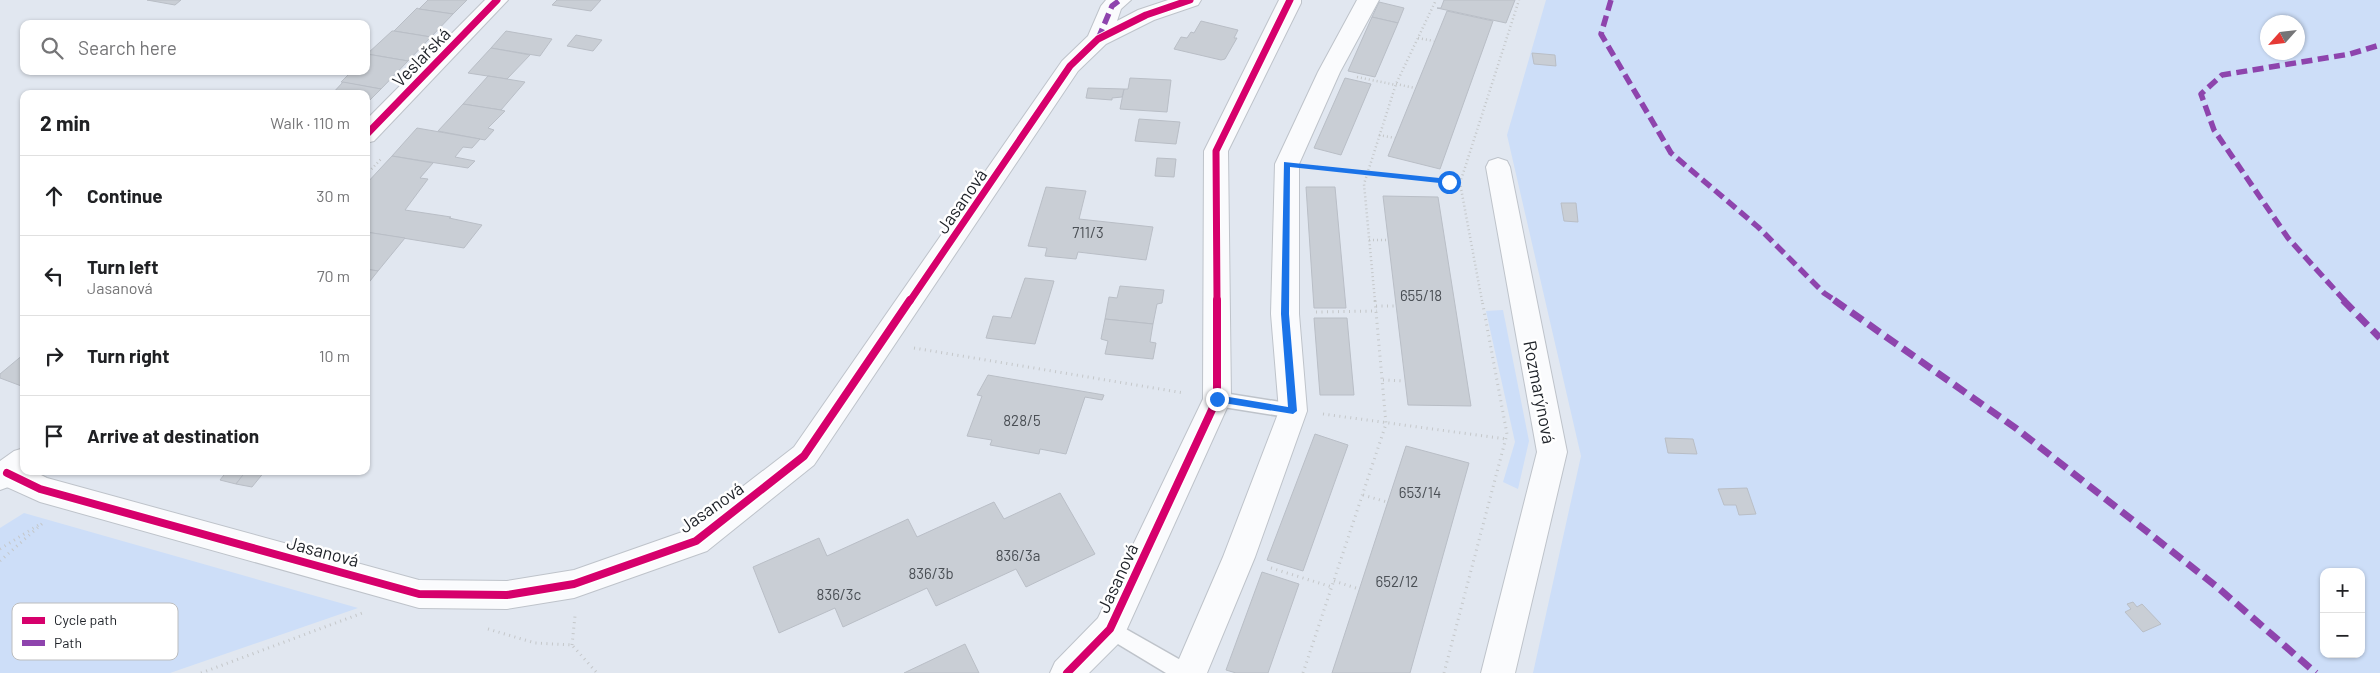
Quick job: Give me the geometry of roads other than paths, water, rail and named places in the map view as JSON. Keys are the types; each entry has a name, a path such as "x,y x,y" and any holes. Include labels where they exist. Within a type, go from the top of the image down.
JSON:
{"street":[{"name":"Veslařská","path":"370,131 497,0"},
{"path":"1098,39 1112,6 1120,0"},
{"name":"Jasanová","path":"10,470 40,489 419,594 507,594 574,584 696,541 804,456 1070,66 1098,39 1146,15 1190,0"},
{"name":"Jasanová","path":"1067,673 1110,629 1217,399 1216,151 1286,12 1290,0"},
{"path":"1190,673 1239,557 1293,411 1285,314 1287,164 1329,72 1368,0"},
{"name":"Rozmarýnová","path":"1498,167 1552,452 1498,673"}],"lane":[{"path":"1217,399 1293,411"},
{"path":"1110,629 1184,673"}]}
